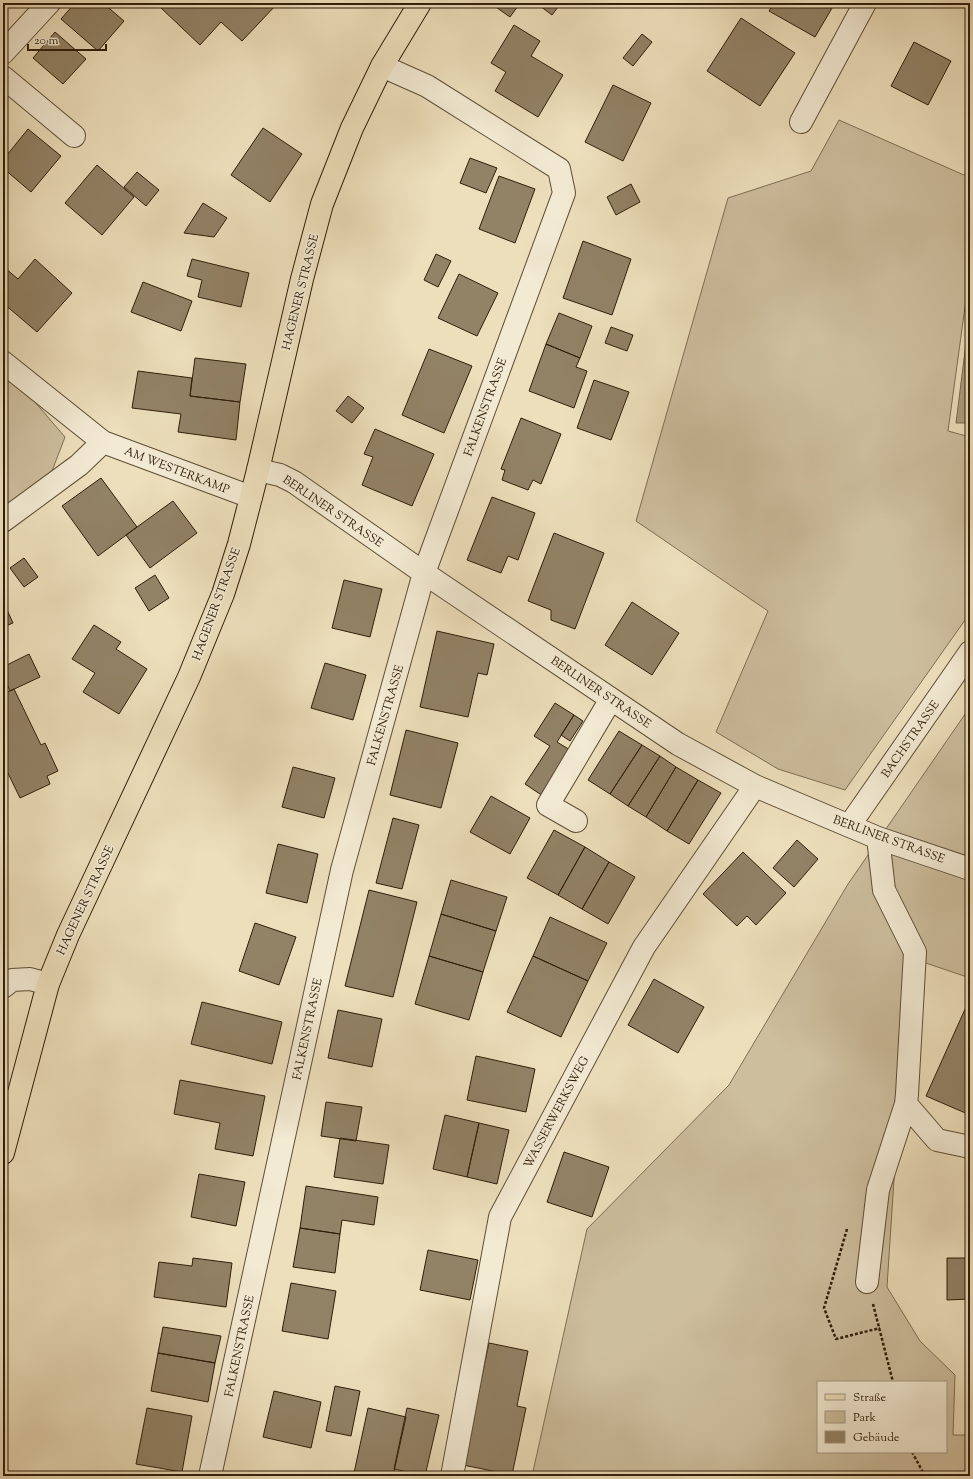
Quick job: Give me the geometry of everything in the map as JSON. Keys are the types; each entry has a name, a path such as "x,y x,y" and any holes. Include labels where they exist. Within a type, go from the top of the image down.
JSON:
{"main road":[{"name":"HAGENER STRASSE","path":"3,1153 48,984 71,928 189,677 223,594 239,544 258,470 302,279 322,204 352,128 382,66 420,3"}],"street":[{"path":"3,53 49,3"},
{"path":"801,122 866,3"},
{"name":"FALKENSTRASSE","path":"210,1476 342,870 424,573 564,193 559,169 427,86 382,66"},
{"path":"3,76 74,136"},
{"name":"AM WESTERKAMP","path":"3,362 103,442 251,497"},
{"path":"3,521 79,465 103,442"},
{"name":"BERLINER STRASSE","path":"258,470 280,475 294,482 424,573 678,744 755,786 878,838 970,869"},
{"name":"BACHSTRASSE","path":"849,826 970,652"},
{"path":"576,821 548,805 612,699"},
{"name":"WASSERWERKSWEG","path":"452,1476 500,1217 644,947 755,786"},
{"path":"867,1282 878,1190 906,1104 916,952 884,890 878,838"},
{"path":"3,987 12,980 30,979 48,984"},
{"path":"906,1104 937,1140 970,1147"}],"path":[{"path":"867,1282 893,1381"},
{"path":"913,1453 925,1476"}],"green space":[{"path":"839,120 964,175 970,170 970,285 968,285 948,431 970,437 970,613 845,790 778,769 716,732 768,611 636,521 728,198 811,171"},
{"path":"3,376 28,394 65,437 47,484 3,515"},
{"path":"970,707 970,978 911,958 887,1287 920,1341 955,1375 953,1435 970,1435 970,1476 532,1476 587,1229 729,1085 848,884"}],"shaded area":[{"path":"970,300 970,423 956,423 965,351"}],"building":[{"path":"75,3 103,3 124,21 98,51 61,19"},
{"path":"166,3 278,3 242,41 221,22 200,45 161,8"},
{"path":"490,3 520,3 510,17"},
{"path":"536,3 561,3 552,15"},
{"path":"774,3 835,3 815,37 769,11"},
{"path":"741,18 795,53 760,106 707,71"},
{"path":"514,25 540,41 531,56 563,75 538,117 495,91 506,72 491,63"},
{"path":"55,32 86,59 63,84 33,58"},
{"path":"642,34 652,42 633,66 623,58"},
{"path":"914,42 951,61 928,105 891,86"},
{"path":"613,85 651,103 623,161 585,142"},
{"path":"263,128 302,154 270,202 231,175"},
{"path":"28,129 61,156 31,192 3,168 3,160"},
{"path":"470,158 497,168 486,193 460,183"},
{"path":"97,165 134,197 102,235 65,203"},
{"path":"137,172 159,190 146,206 124,187"},
{"path":"499,176 535,189 515,243 479,229"},
{"path":"631,184 640,202 616,215 607,197"},
{"path":"203,203 227,218 214,237 184,233"},
{"path":"583,241 631,259 612,315 563,298"},
{"path":"436,254 451,261 438,287 424,280"},
{"path":"35,259 72,293 37,332 3,303 3,270 5,268 18,279"},
{"path":"192,259 249,273 241,307 198,297 202,280 187,276"},
{"path":"459,274 498,293 477,336 438,318"},
{"path":"143,282 192,301 181,331 131,312"},
{"path":"559,313 592,326 580,358 546,344"},
{"path":"611,327 633,335 627,351 605,343"},
{"path":"546,344 580,358 576,367 587,371 574,408 529,391"},
{"path":"429,349 472,366 444,433 402,415"},
{"path":"195,358 246,364 240,402 190,396"},
{"path":"138,371 192,378 190,396 240,402 236,440 178,432 181,414 132,408"},
{"path":"594,380 629,392 611,440 577,428"},
{"path":"348,396 364,408 352,423 336,411"},
{"path":"521,418 561,434 541,484 533,480 528,490 502,480 505,470 501,469"},
{"path":"375,429 434,454 412,506 362,485 373,457 364,454"},
{"path":"101,478 137,527 98,556 62,506"},
{"path":"492,497 535,513 518,560 508,556 501,573 467,560"},
{"path":"173,501 197,533 150,568 126,535"},
{"path":"554,533 604,553 575,629 551,620 551,610 528,601"},
{"path":"24,558 38,577 24,587 10,568"},
{"path":"155,575 169,598 149,611 135,588"},
{"path":"344,580 382,589 370,637 332,628"},
{"path":"3,601 13,623 3,627"},
{"path":"632,602 679,633 652,675 605,645"},
{"path":"94,625 121,642 116,649 147,669 119,714 83,692 95,673 72,659"},
{"path":"437,631 494,644 487,675 478,673 468,717 420,707"},
{"path":"29,654 40,677 10,691 3,675 3,667"},
{"path":"325,663 366,675 353,720 311,708"},
{"path":"14,689 41,745 45,743 58,771 47,776 50,784 20,798 3,763 3,694"},
{"path":"555,703 574,715 557,742 575,753 546,798 525,784 550,746 534,736"},
{"path":"574,715 583,721 570,741 561,735"},
{"path":"406,730 458,743 441,808 390,795"},
{"path":"619,731 642,745 610,794 588,780"},
{"path":"642,745 660,756 628,806 610,794"},
{"path":"660,756 676,767 646,817 628,806"},
{"path":"293,767 335,778 324,818 282,807"},
{"path":"676,767 698,780 667,831 646,817"},
{"path":"698,780 721,793 689,844 667,831"},
{"path":"491,796 530,818 510,854 470,832"},
{"path":"393,818 419,825 402,889 376,883"},
{"path":"554,830 585,847 558,895 527,878"},
{"path":"797,840 818,859 794,887 773,868"},
{"path":"278,844 318,854 307,903 266,893"},
{"path":"585,847 609,862 582,909 558,895"},
{"path":"743,852 786,893 756,925 747,916 737,926 703,894"},
{"path":"609,862 635,877 608,924 582,909"},
{"path":"451,880 507,897 496,931 441,914"},
{"path":"369,890 417,902 393,997 345,986"},
{"path":"441,914 496,931 483,972 429,956"},
{"path":"550,917 607,943 588,981 533,956"},
{"path":"255,923 296,937 279,985 239,971"},
{"path":"429,956 483,972 469,1020 415,1004"},
{"path":"533,956 588,981 561,1037 507,1012"},
{"path":"654,979 704,1007 678,1053 628,1025"},
{"path":"202,1002 282,1022 272,1064 191,1044"},
{"path":"966,1007 970,1008 970,1115 926,1096"},
{"path":"338,1010 382,1019 372,1067 328,1058"},
{"path":"476,1056 535,1069 526,1112 467,1100"},
{"path":"180,1080 265,1096 253,1156 215,1149 220,1123 174,1114"},
{"path":"326,1102 362,1107 356,1141 321,1136"},
{"path":"445,1115 479,1123 467,1177 433,1169"},
{"path":"479,1123 509,1130 497,1184 467,1177"},
{"path":"340,1138 389,1145 383,1184 334,1177"},
{"path":"564,1152 609,1167 592,1217 547,1202"},
{"path":"199,1174 245,1182 236,1226 191,1217"},
{"path":"306,1186 378,1197 374,1225 342,1220 340,1234 300,1228"},
{"path":"300,1228 340,1234 335,1273 293,1267"},
{"path":"428,1250 478,1260 470,1300 420,1290"},
{"path":"193,1258 232,1263 226,1307 154,1297 159,1262 192,1266"},
{"path":"947,1258 970,1258 970,1299 947,1300"},
{"path":"291,1283 336,1291 328,1339 282,1331"},
{"path":"163,1327 221,1336 215,1363 158,1353"},
{"path":"489,1343 528,1351 517,1406 526,1408 512,1475 463,1465"},
{"path":"158,1353 215,1363 208,1402 151,1391"},
{"path":"335,1386 360,1391 351,1436 326,1431"},
{"path":"274,1391 321,1402 311,1448 263,1437"},
{"path":"147,1408 192,1416 182,1472 136,1464"},
{"path":"368,1408 406,1417 393,1476 368,1476 354,1473"},
{"path":"407,1408 439,1415 425,1476 394,1469"}]}
